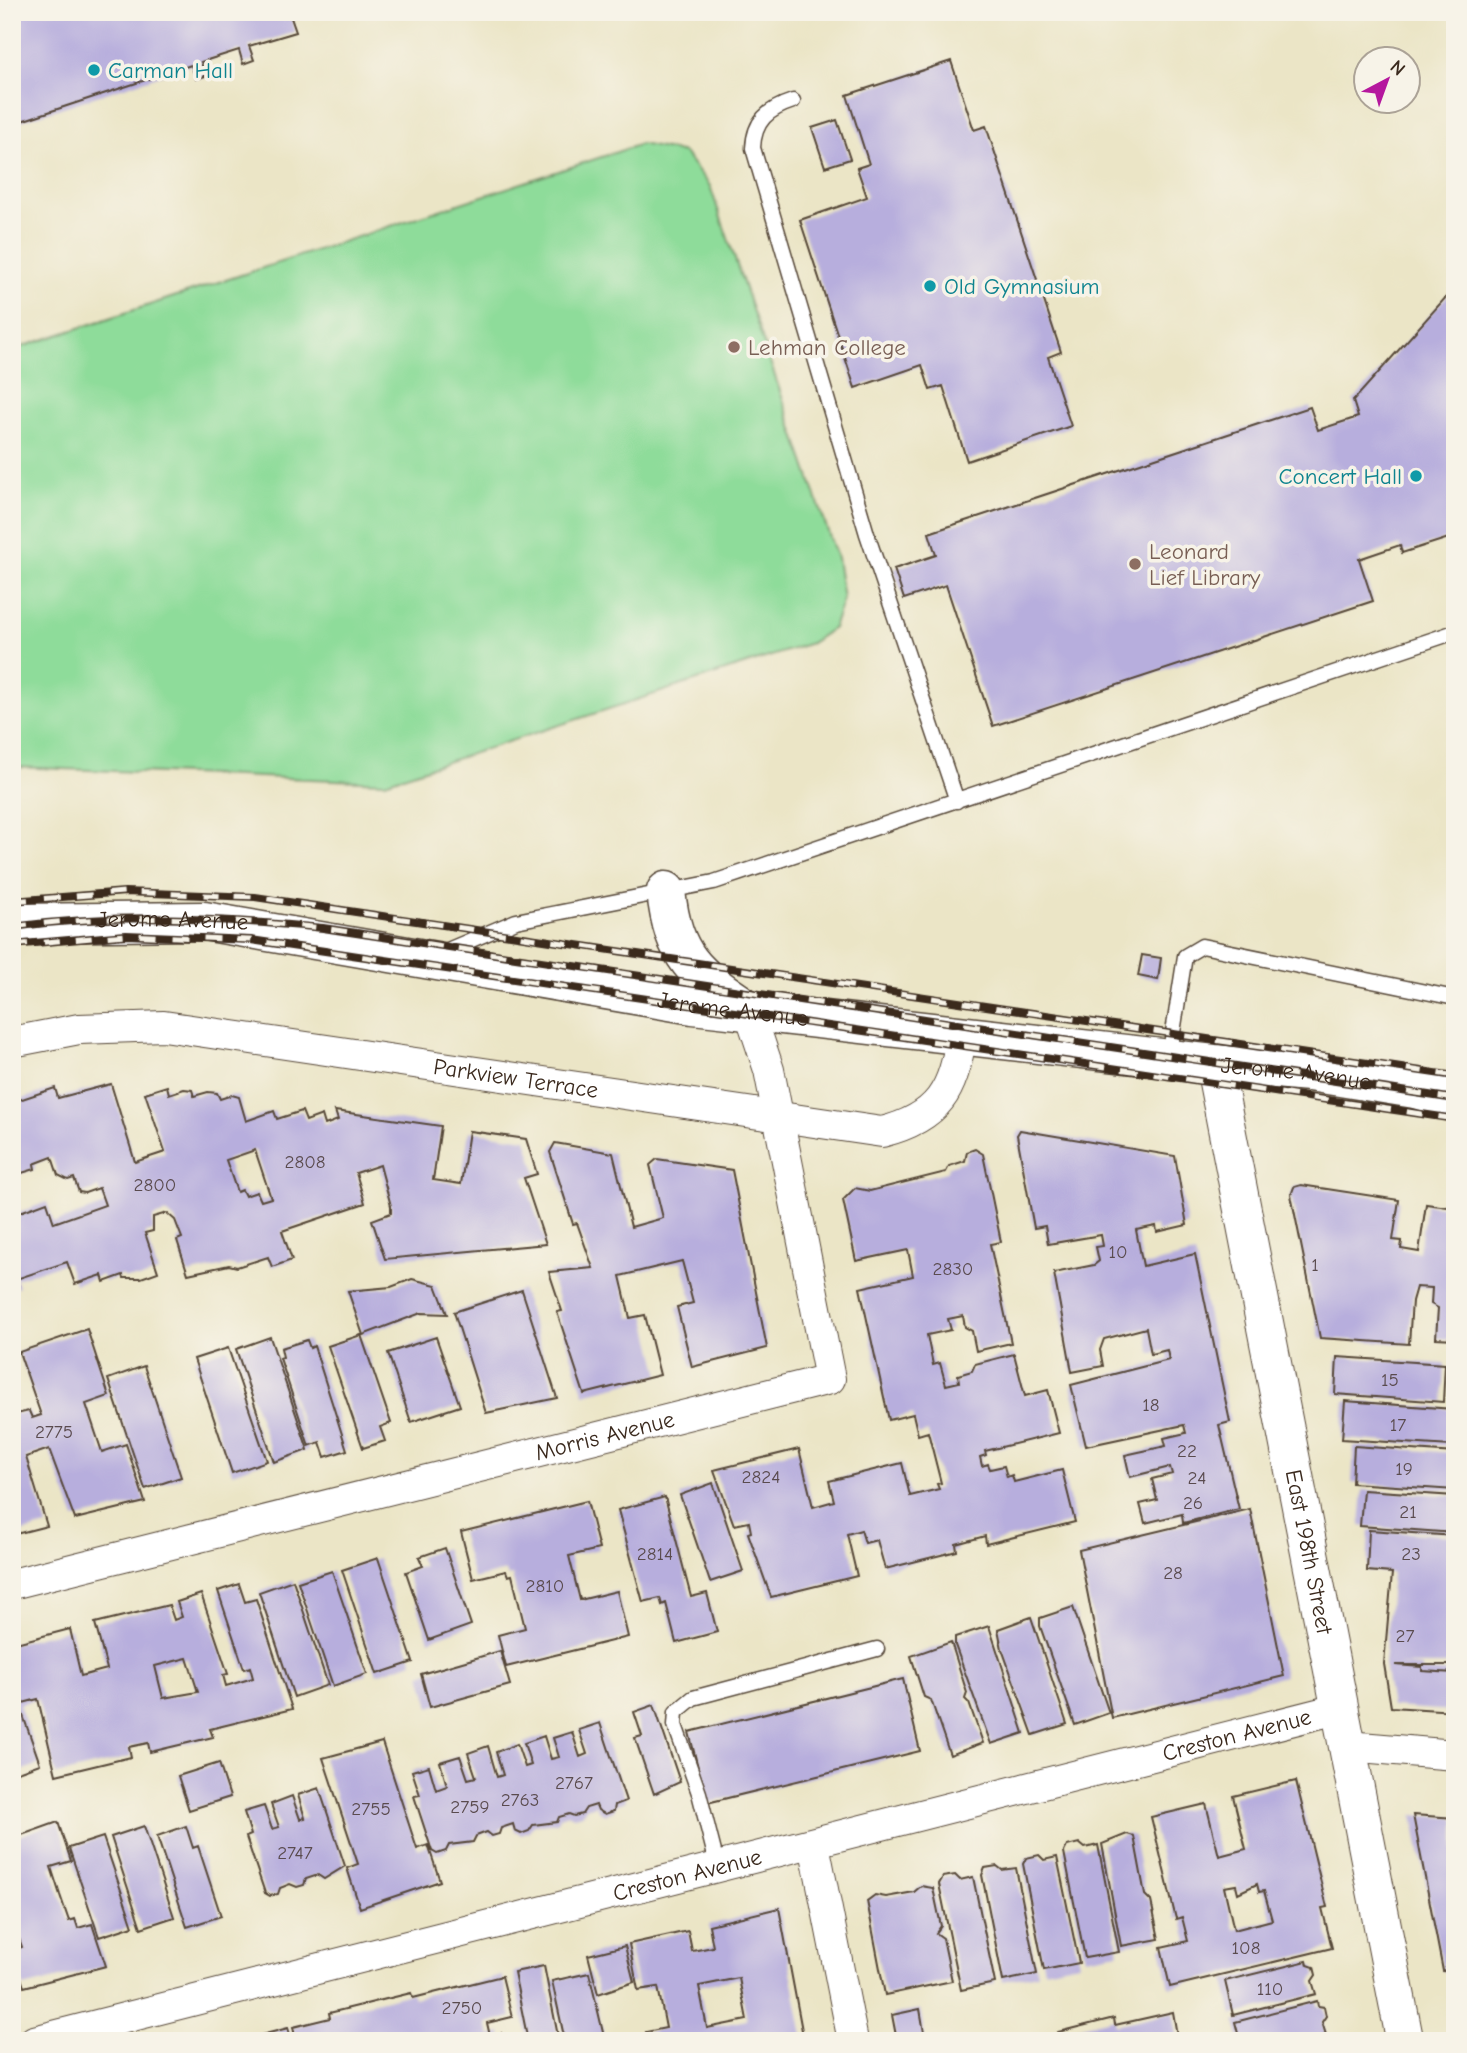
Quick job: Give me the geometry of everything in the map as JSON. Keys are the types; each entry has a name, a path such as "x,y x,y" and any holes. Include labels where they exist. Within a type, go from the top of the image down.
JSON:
{"main road":[{"path":"666,891 670,926 686,958 708,983 749,1010"},
{"name":"Jerome Avenue","path":"12,923 204,920 693,1004 1214,1064 1309,1072 1415,1089 1455,1099"}],"street":[{"name":"Morris Avenue","path":"12,1584 830,1379 769,1070 749,1010"},
{"name":"Parkview Terrace","path":"12,1042 79,1029 164,1027 881,1132 904,1126 938,1103 950,1086 958,1065 961,1035"},
{"name":"East 198th Street","path":"1214,1064 1405,2041"},
{"name":"Creston Avenue","path":"34,2041 1341,1708"},
{"path":"1348,1746 1455,1755"},
{"path":"814,1844 853,2041"}],"lane":[{"path":"793,101 771,109 760,121 754,134 753,148 867,534 957,801"},
{"path":"429,958 516,921 715,882 1455,632"},
{"path":"1169,1059 1185,956 1202,946 1455,998"},
{"path":"718,1868 699,1793 675,1725 677,1712 694,1698 877,1650"}],"green space":[{"path":"641,144 684,153 710,186 837,558 843,599 833,628 811,643 385,782 14,767 12,350"}],"building":[{"name":"Carman Hall","path":"12,12 289,12 296,32 249,46 254,60 243,64 239,50 201,62 205,76 196,79 191,65 12,124"},
{"name":"Old Gymnasium","path":"951,61 974,130 986,126 1061,352 1048,357 1071,426 967,461 943,386 930,390 922,365 855,388 800,220 867,197 857,168 869,164 847,95"},
{"path":"837,120 850,159 825,167 812,128"},
{"name":"Leonard Lief Library","path":"1455,287 1455,536 1402,553 1400,545 1359,559 1373,601 993,726 946,585 904,599 894,569 936,555 929,533 1310,407 1318,430 1358,417 1353,401"},
{"path":"1142,955 1161,958 1158,980 1138,976"},
{"path":"111,1084 135,1162 165,1152 145,1093 167,1086 169,1094 184,1089 192,1090 194,1096 208,1092 217,1093 220,1099 232,1095 239,1097 246,1121 274,1111 277,1119 302,1111 306,1121 322,1115 325,1125 338,1120 335,1111 441,1126 433,1180 461,1184 469,1131 526,1139 537,1174 524,1178 546,1244 385,1259 372,1220 391,1213 380,1165 356,1173 365,1203 282,1231 292,1260 272,1267 268,1257 237,1267 229,1265 188,1274 177,1240 182,1238 175,1220 167,1213 153,1217 153,1231 145,1233 158,1272 141,1278 124,1278 123,1275 104,1282 102,1275 75,1284 67,1262 16,1279 19,1287 12,1289 12,1215 47,1202 54,1223 105,1205 99,1188 85,1193 79,1192 74,1178 68,1180 58,1175 52,1157 34,1164 35,1169 12,1176 13,1102 55,1088 58,1098","holes":["255,1150 271,1198 261,1201 257,1192 245,1196 242,1190 237,1192 226,1160"]},
{"path":"1020,1130 1175,1156 1187,1225 1157,1232 1156,1226 1136,1230 1143,1266 1195,1254 1230,1422 1219,1425 1239,1509 1183,1523 1182,1514 1145,1523 1140,1504 1157,1500 1152,1479 1172,1474 1170,1467 1130,1477 1125,1455 1166,1446 1164,1438 1186,1433 1184,1425 1086,1446 1071,1385 1169,1360 1167,1350 1151,1354 1146,1328 1104,1339 1100,1350 1103,1366 1072,1372 1054,1273 1094,1265 1099,1261 1096,1247 1103,1246 1101,1235 1048,1244 1045,1226 1034,1228 1017,1135"},
{"path":"555,1143 613,1153 631,1227 663,1218 650,1165 657,1159 732,1170 767,1348 692,1367 677,1307 693,1303 682,1261 620,1276 630,1318 645,1315 660,1375 584,1394 557,1312 562,1311 549,1272 593,1268 577,1223 573,1224 550,1152"},
{"path":"975,1149 983,1154 1001,1242 990,1244 1011,1343 976,1351 972,1331 965,1327 963,1316 948,1319 951,1330 927,1335 933,1365 940,1363 946,1385 959,1382 958,1375 972,1371 975,1364 1014,1354 1025,1396 1048,1390 1059,1433 985,1451 986,1455 980,1457 982,1466 988,1464 990,1469 1004,1466 1007,1477 1012,1475 1014,1482 1062,1470 1075,1522 986,1544 985,1536 956,1544 957,1551 885,1569 877,1540 865,1543 861,1530 847,1534 857,1576 771,1597 748,1533 751,1532 749,1522 734,1525 714,1470 799,1449 813,1507 834,1501 829,1481 902,1463 910,1496 939,1489 937,1484 941,1483 928,1432 918,1435 913,1414 889,1420 860,1288 913,1276 908,1250 856,1261 843,1200 855,1188 870,1191 946,1172 949,1166 965,1161 967,1152"},
{"path":"1301,1185 1399,1200 1393,1240 1402,1241 1401,1249 1419,1252 1426,1204 1455,1208 1455,1339 1436,1338 1438,1308 1431,1304 1432,1288 1416,1287 1412,1301 1409,1344 1320,1338 1291,1195 1294,1187"},
{"path":"412,1279 436,1285 447,1314 421,1313 363,1335 348,1291 391,1287"},
{"path":"522,1290 557,1398 486,1413 454,1312"},
{"path":"87,1329 109,1396 86,1404 102,1452 126,1444 145,1502 75,1519 49,1449 26,1457 47,1526 12,1535 12,1408 17,1414 29,1411 32,1418 41,1415 19,1352"},
{"path":"361,1335 391,1423 380,1427 385,1441 363,1448 328,1346"},
{"path":"270,1337 308,1450 274,1462 236,1349"},
{"path":"436,1337 460,1406 411,1422 388,1353"},
{"path":"307,1340 310,1348 314,1346 347,1450 325,1457 320,1442 309,1446 280,1358 283,1357 281,1348"},
{"path":"228,1348 267,1461 232,1473 194,1359"},
{"path":"1337,1357 1445,1364 1443,1402 1335,1394"},
{"path":"144,1366 181,1477 145,1489 108,1379"},
{"path":"1345,1401 1453,1409 1451,1446 1342,1439"},
{"path":"1354,1446 1455,1453 1455,1490 1352,1483"},
{"path":"713,1483 743,1571 710,1582 680,1495"},
{"path":"1363,1490 1455,1496 1455,1533 1360,1526"},
{"path":"665,1497 691,1597 707,1593 717,1632 676,1643 666,1603 662,1605 660,1598 643,1602 618,1510"},
{"path":"587,1501 599,1549 569,1556 580,1600 617,1591 628,1637 506,1667 498,1635 525,1628 512,1575 508,1576 506,1571 473,1579 461,1532"},
{"path":"1250,1509 1284,1676 1112,1718 1079,1550"},
{"path":"1369,1530 1455,1536 1455,1665 1395,1665 1422,1667 1422,1671 1455,1673 1455,1711 1391,1707 1384,1664 1392,1573 1367,1571"},
{"path":"445,1548 471,1625 429,1640 406,1572 423,1566 419,1557"},
{"path":"378,1558 413,1662 377,1674 342,1570"},
{"path":"332,1571 367,1674 333,1686 298,1582"},
{"path":"293,1580 328,1685 294,1697 259,1592"},
{"path":"239,1584 245,1602 256,1599 292,1709 210,1729 213,1737 150,1752 148,1743 129,1747 131,1757 56,1775 38,1699 19,1704 40,1764 12,1774 12,1644 70,1629 81,1676 107,1669 95,1623 169,1605 174,1620 182,1617 177,1602 201,1594 228,1674 223,1675 226,1686 253,1678 250,1667 244,1669 218,1591","holes":["187,1658 198,1692 163,1698 155,1666"]},
{"path":"1073,1607 1109,1713 1075,1725 1040,1626 1040,1618"},
{"path":"1031,1617 1067,1724 1033,1735 1002,1649 998,1629"},
{"path":"989,1626 1024,1733 991,1744 955,1645 955,1637"},
{"path":"951,1642 967,1693 965,1699 969,1703 983,1743 950,1755 931,1700 924,1697 911,1656"},
{"path":"500,1651 510,1685 430,1707 421,1674"},
{"path":"903,1679 920,1751 707,1803 689,1732"},
{"path":"654,1705 680,1782 654,1794 635,1738 642,1736 634,1712"},
{"path":"600,1723 626,1801 615,1805 614,1811 605,1814 598,1810 596,1805 586,1808 582,1814 559,1817 557,1822 533,1825 529,1831 521,1834 515,1831 513,1824 501,1828 499,1834 492,1836 487,1832 476,1836 473,1842 449,1845 446,1851 437,1854 432,1851 414,1796 420,1795 412,1771 429,1766 436,1790 447,1786 440,1762 460,1756 468,1779 476,1777 468,1753 488,1746 497,1777 503,1775 496,1752 517,1744 525,1767 531,1765 524,1743 544,1736 551,1759 559,1757 553,1738 572,1732 580,1757 587,1754 579,1730"},
{"path":"382,1742 417,1849 428,1845 440,1881 360,1908 347,1868 358,1864 323,1758"},
{"path":"219,1763 230,1797 189,1810 178,1776"},
{"path":"1296,1781 1327,1907 1322,1908 1332,1948 1170,1987 1161,1947 1188,1941 1182,1917 1176,1919 1151,1817 1206,1804 1219,1856 1246,1849 1233,1796","holes":["1257,1884 1259,1892 1264,1891 1272,1920 1234,1930 1224,1887 1236,1885 1238,1893"]},
{"path":"319,1788 345,1866 324,1879 318,1875 306,1879 304,1885 297,1887 290,1884 280,1888 278,1894 270,1896 265,1893 246,1837 251,1835 244,1812 264,1806 272,1829 279,1827 271,1804 292,1796 300,1819 305,1818 298,1795"},
{"path":"1413,1815 1455,1818 1455,1972 1443,1971"},
{"path":"58,1822 71,1861 51,1867 60,1895 69,1921 75,1919 78,1928 92,1924 106,1966 24,1987 12,1951 22,1947 12,1918 12,1834 18,1832 19,1836"},
{"path":"144,1826 174,1917 141,1928 111,1837"},
{"path":"186,1826 193,1848 198,1846 221,1916 187,1927 157,1836"},
{"path":"1127,1834 1134,1836 1145,1895 1151,1901 1159,1939 1121,1946 1102,1844"},
{"path":"103,1837 133,1926 99,1937 69,1848"},
{"path":"1079,1843 1085,1848 1098,1845 1119,1952 1085,1958 1064,1852 1067,1846"},
{"path":"1039,1855 1044,1860 1057,1857 1079,1963 1044,1970 1023,1864 1026,1858"},
{"path":"997,1866 1002,1870 1016,1868 1037,1974 1003,1981 982,1875 985,1868"},
{"path":"955,1875 960,1880 973,1877 995,1983 961,1990 939,1884 943,1877"},
{"path":"921,1886 933,1888 941,1926 936,1933 943,1938 952,1981 885,1995 867,1901 875,1895 886,1897 914,1892"},
{"path":"779,1908 804,2041 648,2041 646,2032 666,2028 658,1987 638,1990 629,1944 688,1931 692,1951 713,1947 709,1925","holes":["739,1978 747,2020 707,2028 699,1986"]},
{"path":"625,1946 634,1982 598,1994 588,1955"},
{"path":"1307,1961 1308,1965 1314,1967 1316,1975 1312,1981 1316,1994 1233,2015 1225,1981"},
{"path":"544,1966 559,2041 528,2041 514,1972"},
{"path":"589,1973 605,2041 565,2041 552,1981"},
{"path":"502,1976 512,2017 487,2023 490,2036 501,2033 502,2041 449,2041 447,2034 424,2041 296,2041 293,2027 330,2018 329,2013 411,1993 413,1998"},
{"path":"1447,1988 1455,1988 1455,2018 1454,2018"},
{"path":"1317,2001 1318,2006 1324,2007 1326,2016 1322,2022 1326,2035 1302,2041 1240,2041 1235,2022"},
{"path":"920,2009 925,2038 897,2041 892,2015"},
{"path":"1173,2012 1178,2041 1060,2041 1058,2032 1114,2018 1115,2025"},
{"path":"288,2028 292,2041 250,2041 250,2038"}],"railway":[{"path":"12,901 125,892 255,897 1455,1076"},
{"path":"12,927 90,920 167,918 323,928 1455,1099"},
{"path":"12,945 126,935 251,940 1455,1119"}],"place":[{"name":"Carman Hall","path":"94,70"},
{"name":"Old Gymnasium","path":"930,286"},
{"name":"Lehman College","path":"734,347"},
{"name":"Concert Hall","path":"1416,476"},
{"name":"Leonard Lief Library","path":"1135,564"}]}
